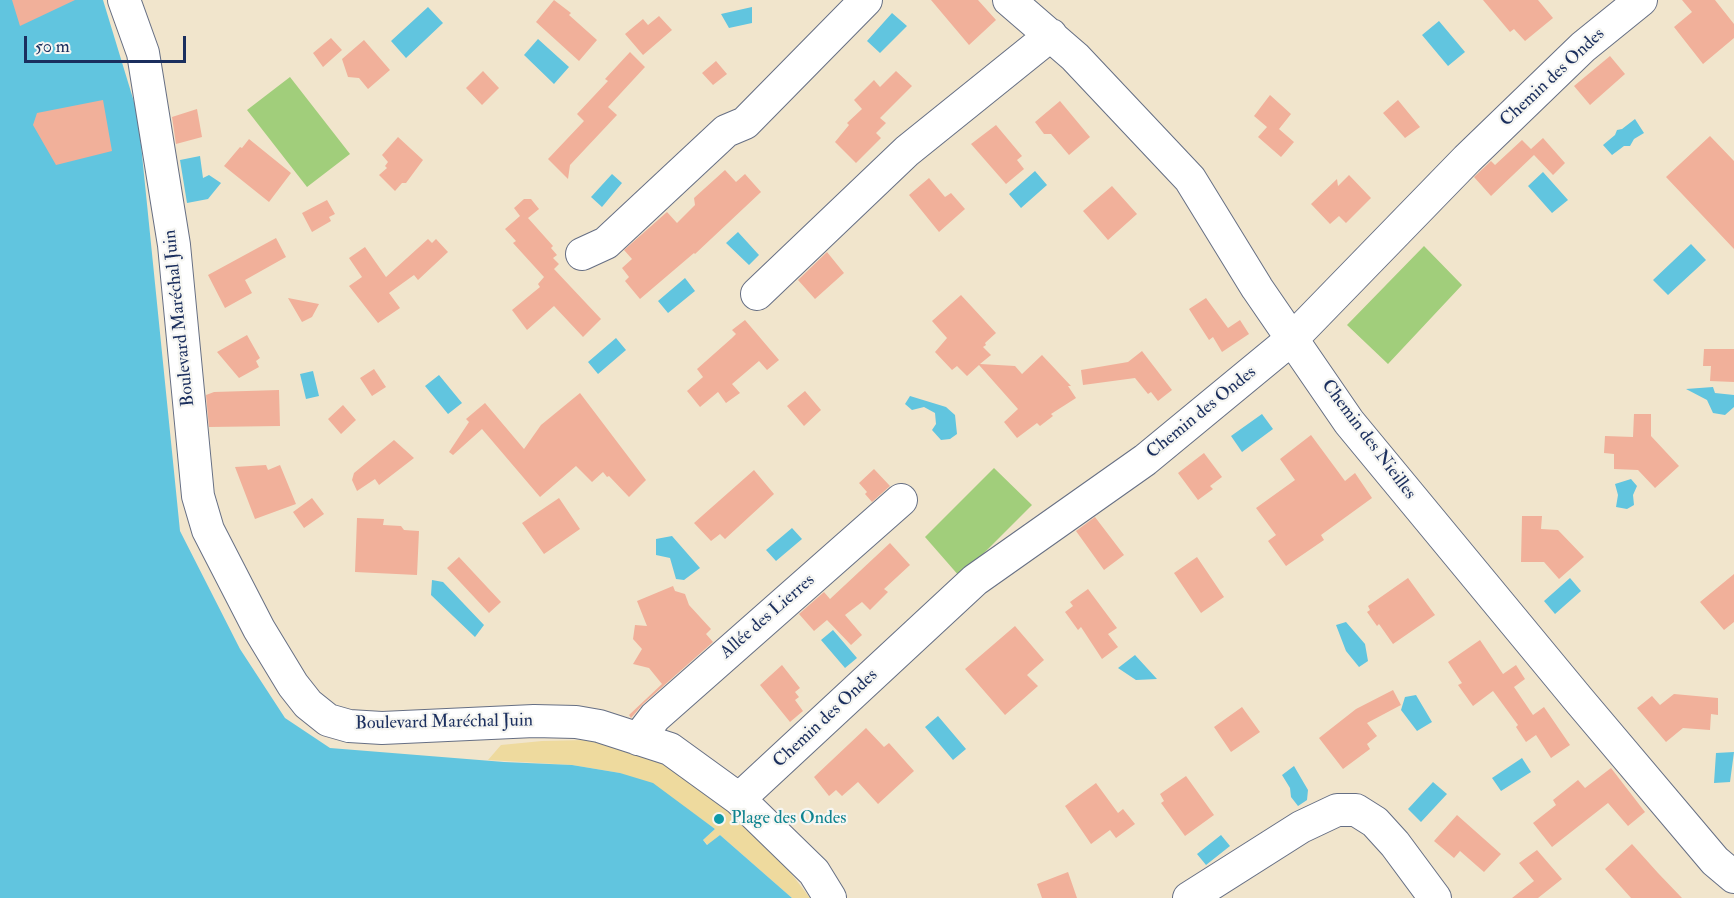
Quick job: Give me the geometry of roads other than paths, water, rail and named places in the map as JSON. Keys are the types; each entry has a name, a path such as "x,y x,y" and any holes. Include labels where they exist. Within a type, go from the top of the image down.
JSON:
{"street":[{"name":"Boulevard Maréchal Juin","path":"124,0 143,53 174,245 198,496 208,530 259,629 293,685 308,704 328,720 349,726 382,728 534,721 576,722 599,726 670,749 740,799 814,872 830,898"},
{"path":"582,254 606,243 726,131 745,123 866,0"},
{"name":"Chemin des Nieilles","path":"1009,0 1075,57 1190,179 1257,288 1349,422 1453,550 1715,861 1734,877"},
{"name":"Chemin des Ondes","path":"740,799 975,580 1145,460 1293,338 1467,159 1583,47 1641,0"},
{"path":"758,294 907,150 1051,35"},
{"name":"Allée des Lierres","path":"638,739 656,717 901,500"},
{"path":"1190,898 1301,827 1337,810 1356,810 1375,822 1395,844 1435,898"}],"water":[{"path":"0,0 103,0 138,115 180,531 240,649 285,718 330,748 572,765 620,773 653,783 715,829 703,840 707,845 720,835 792,898 0,898"},
{"path":"428,7 443,23 406,58 391,41"},
{"path":"752,7 752,23 729,28 721,14"},
{"path":"892,13 907,26 880,53 867,41"},
{"path":"1439,21 1465,52 1448,66 1422,35"},
{"path":"538,39 569,67 554,84 524,55"},
{"path":"1635,119 1644,133 1634,139 1630,146 1624,146 1612,155 1603,145 1615,135 1617,130"},
{"path":"200,156 203,178 209,175 221,183 208,199 187,203 180,160"},
{"path":"1035,171 1047,185 1021,208 1009,194"},
{"path":"1543,172 1568,200 1552,213 1528,186"},
{"path":"612,174 622,183 602,207 591,197"},
{"path":"738,232 759,255 749,265 726,243"},
{"path":"1691,244 1706,260 1668,295 1653,280"},
{"path":"685,278 695,291 668,313 658,301"},
{"path":"616,338 626,350 598,374 588,362"},
{"path":"313,371 319,396 306,399 300,374"},
{"path":"439,375 462,403 448,414 425,386"},
{"path":"1713,387 1715,393 1734,395 1734,407 1725,415 1713,413 1707,400 1686,389"},
{"path":"910,396 946,407 955,415 957,434 950,439 941,440 932,430 936,424 935,413 924,407 912,410 905,404"},
{"path":"1262,414 1273,429 1242,452 1231,436"},
{"path":"1631,479 1637,486 1633,495 1634,505 1627,509 1616,507 1618,495 1615,484"},
{"path":"792,528 802,539 776,561 766,550"},
{"path":"672,536 700,568 684,580 676,579 670,558 656,555 656,539"},
{"path":"1570,578 1581,591 1555,614 1544,601"},
{"path":"432,580 443,582 484,625 475,637 431,595"},
{"path":"1346,622 1365,644 1368,661 1359,667 1346,651 1336,625"},
{"path":"833,630 857,658 845,668 821,640"},
{"path":"1135,655 1157,679 1136,680 1118,668"},
{"path":"1416,695 1432,722 1417,731 1401,710 1405,697"},
{"path":"938,716 966,749 953,760 925,727"},
{"path":"1734,752 1730,782 1714,783 1716,753"},
{"path":"1522,758 1531,772 1501,791 1492,778"},
{"path":"1294,766 1308,790 1307,800 1298,806 1291,797 1290,788 1282,775"},
{"path":"1433,782 1447,794 1421,822 1408,809"},
{"path":"1221,835 1230,846 1206,865 1197,854"}],"place":[{"name":"Plage des Ondes","path":"719,819"}]}
